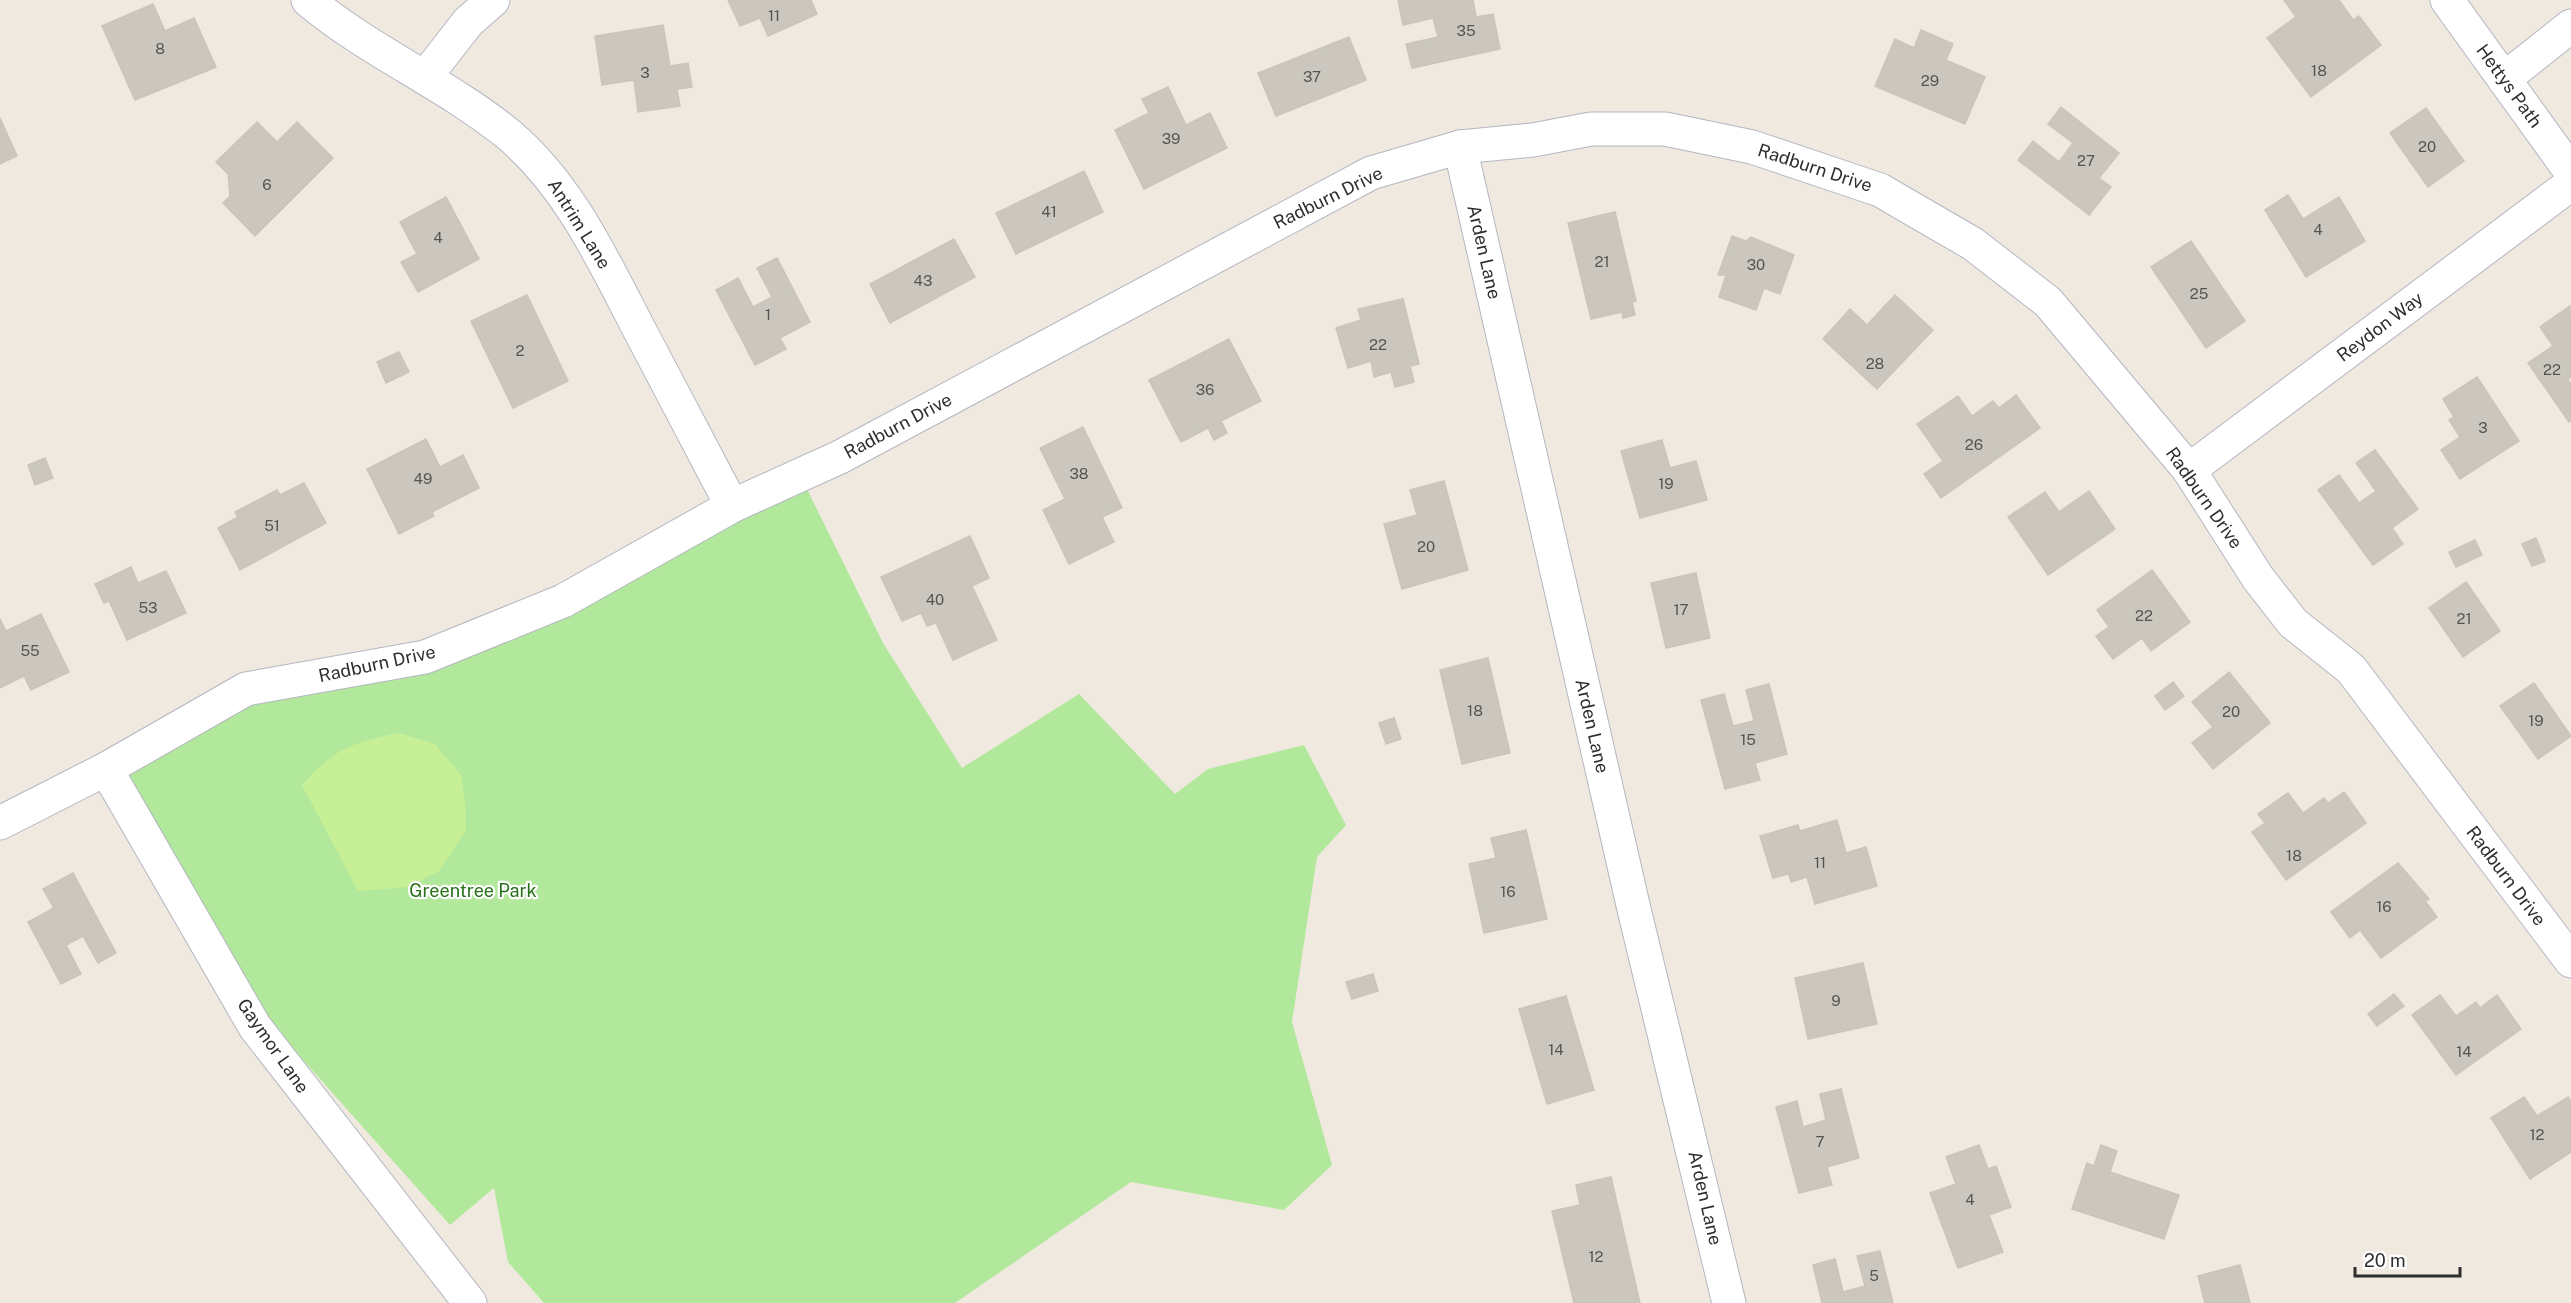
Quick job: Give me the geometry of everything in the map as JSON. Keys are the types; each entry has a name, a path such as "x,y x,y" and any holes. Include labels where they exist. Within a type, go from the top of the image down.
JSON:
{"street":[{"name":"Antrim Lane","path":"308,0 356,37 426,76 508,134 551,176 598,249 732,506"},
{"path":"426,76 468,22 493,0"},
{"name":"Hettys Path","path":"2447,0 2571,172"},
{"path":"2504,79 2571,26"},
{"name":"Radburn Drive","path":"0,823 106,769 246,689 424,657 563,601 732,506 840,457 1371,173 1460,147 1533,140 1591,129 1665,129 1752,147 1880,189 1973,244 2048,302 2189,470 2258,578 2293,622 2351,669 2571,961"},
{"name":"Arden Lane","path":"1460,147 1634,905 1729,1303"},
{"name":"Reydon Way","path":"2189,470 2571,184"},
{"name":"Gaymor Lane","path":"106,769 255,1027 470,1303"}],"green space":[{"name":"Greentree Park","path":"800,475 883,643 962,768 1079,694 1175,794 1208,769 1304,745 1346,825 1317,857 1292,1022 1332,1165 1284,1210 1131,1182 955,1303 544,1303 508,1262 494,1188 450,1225 271,1024 124,773 246,689 425,657"},
{"path":"399,733 435,744 461,775 466,831 439,871 409,887 358,891 302,785 324,763 345,749 368,740"}],"building":[{"path":"728,0 811,0 817,14 768,36 760,18 740,26"},
{"path":"1398,0 1473,0 1476,17 1493,14 1500,49 1412,68 1406,44 1438,37 1433,18 1403,25"},
{"path":"2284,0 2339,0 2353,20 2359,16 2381,45 2311,97 2267,38 2296,17"},
{"path":"153,4 165,31 194,18 216,67 135,100 102,26"},
{"path":"663,25 670,66 688,63 692,87 677,89 680,106 638,112 634,80 602,85 595,36"},
{"path":"1921,30 1953,44 1946,60 1985,77 1965,124 1875,86 1895,39 1914,48"},
{"path":"1349,37 1366,80 1276,116 1258,73"},
{"path":"1168,87 1186,125 1210,113 1227,148 1144,189 1115,130 1149,113 1142,99"},
{"path":"2061,107 2119,153 2099,178 2111,187 2089,215 2018,160 2033,141 2059,162 2073,143 2048,124"},
{"path":"2426,108 2464,161 2428,187 2390,133"},
{"path":"0,118 17,156 0,164"},
{"path":"257,122 277,142 297,122 333,158 255,236 223,203 230,196 228,174 216,162"},
{"path":"1084,171 1103,212 1016,254 996,213"},
{"path":"2288,195 2303,219 2339,197 2365,241 2306,277 2265,210"},
{"path":"446,197 479,259 418,292 401,262 417,254 400,222"},
{"path":"1615,212 1636,301 1632,302 1635,315 1623,318 1622,312 1591,319 1568,223"},
{"path":"1732,236 1746,241 1751,237 1794,255 1780,294 1764,288 1756,310 1719,297 1726,275 1718,275"},
{"path":"954,239 975,277 890,323 870,284"},
{"path":"2191,241 2245,321 2206,348 2151,267"},
{"path":"777,258 810,322 780,338 786,349 755,365 716,290 738,278 753,307 772,297 757,268"},
{"path":"527,295 568,381 513,408 471,321"},
{"path":"1895,295 1933,330 1877,389 1823,339 1850,309 1867,325"},
{"path":"1403,299 1419,364 1410,366 1414,382 1395,387 1391,372 1374,377 1371,361 1348,368 1336,328 1361,320 1358,309"},
{"path":"2570,306 2571,377 2568,380 2571,385 2571,420 2569,422 2528,363 2553,346 2540,327"},
{"path":"1229,339 1261,401 1221,421 1227,433 1214,440 1208,428 1181,442 1149,380"},
{"path":"399,352 409,372 386,383 377,362"},
{"path":"2477,377 2519,441 2460,479 2441,450 2460,437 2449,420 2454,417 2443,399"},
{"path":"2016,395 2040,428 1941,498 1924,474 1943,461 1917,424 1958,396 1972,416 1993,401 1999,408"},
{"path":"1083,427 1122,508 1102,517 1114,542 1069,564 1043,510 1065,499 1040,448"},
{"path":"426,439 440,467 463,455 479,488 432,512 434,516 399,534 367,469"},
{"path":"1662,440 1670,468 1696,461 1707,500 1640,518 1621,451"},
{"path":"2375,450 2418,509 2392,528 2403,544 2373,565 2318,490 2339,475 2359,503 2376,491 2356,463"},
{"path":"45,458 53,478 35,485 28,465"},
{"path":"1444,481 1468,570 1402,589 1384,524 1417,515 1410,490"},
{"path":"304,483 326,523 240,570 218,528 238,517 235,512 277,490 280,495"},
{"path":"2089,491 2115,529 2048,575 2008,517 2045,492 2059,512"},
{"path":"970,536 989,578 972,586 997,640 953,660 936,623 927,626 921,613 902,621 881,577"},
{"path":"2536,538 2545,561 2532,566 2522,544"},
{"path":"2475,540 2482,555 2456,567 2449,552"},
{"path":"131,567 138,583 166,571 186,613 127,640 109,601 104,603 95,584"},
{"path":"2152,570 2190,622 2151,651 2142,638 2113,659 2096,636 2109,627 2097,610"},
{"path":"1696,573 1710,638 1666,648 1651,583"},
{"path":"2466,582 2500,631 2463,657 2429,608"},
{"path":"41,614 69,672 31,690 24,676 0,688 0,619 6,631"},
{"path":"1488,658 1510,753 1462,764 1440,670"},
{"path":"2229,672 2270,723 2213,769 2192,743 2213,727 2192,702"},
{"path":"2173,682 2184,696 2165,710 2155,696"},
{"path":"2534,683 2571,736 2538,759 2500,706"},
{"path":"1769,684 1787,754 1755,763 1760,780 1725,789 1701,700 1724,694 1733,726 1754,721 1746,690"},
{"path":"1394,718 1401,739 1386,744 1379,723"},
{"path":"2344,792 2366,823 2286,880 2252,832 2265,823 2258,814 2288,793 2303,813 2324,798 2328,803"},
{"path":"1837,820 1846,853 1866,847 1877,886 1815,904 1807,877 1791,882 1789,874 1773,878 1760,836 1798,825 1800,831"},
{"path":"1526,830 1547,919 1484,933 1469,864 1496,858 1491,838"},
{"path":"2398,863 2429,899 2425,901 2437,917 2381,958 2360,930 2350,938 2331,912"},
{"path":"73,873 116,953 98,963 83,936 66,945 81,974 61,984 28,922 54,908 43,889"},
{"path":"1863,963 1877,1024 1808,1039 1795,978"},
{"path":"1373,974 1378,991 1352,999 1346,982"},
{"path":"2394,994 2404,1006 2377,1026 2368,1014"},
{"path":"2440,995 2456,1016 2476,1002 2480,1008 2497,995 2521,1029 2456,1075 2412,1015"},
{"path":"1566,996 1594,1090 1547,1104 1519,1009"},
{"path":"1841,1089 1859,1158 1827,1167 1832,1185 1799,1193 1776,1107 1797,1101 1803,1127 1826,1120 1820,1094"},
{"path":"2524,1097 2537,1116 2568,1097 2571,1102 2571,1152 2530,1179 2491,1118"},
{"path":"1979,1145 1988,1169 1996,1166 2011,1207 1989,1215 2003,1252 1958,1268 1930,1193 1956,1184 1946,1157"},
{"path":"2101,1145 2117,1151 2110,1172 2179,1195 2164,1239 2072,1209 2087,1163 2094,1166"},
{"path":"1611,1177 1640,1303 1574,1303 1552,1211 1580,1205 1576,1185"},
{"path":"1880,1251 1893,1303 1822,1303 1813,1265 1835,1259 1843,1292 1865,1286 1857,1256"},
{"path":"2240,1265 2250,1303 2205,1303 2198,1276"}]}
